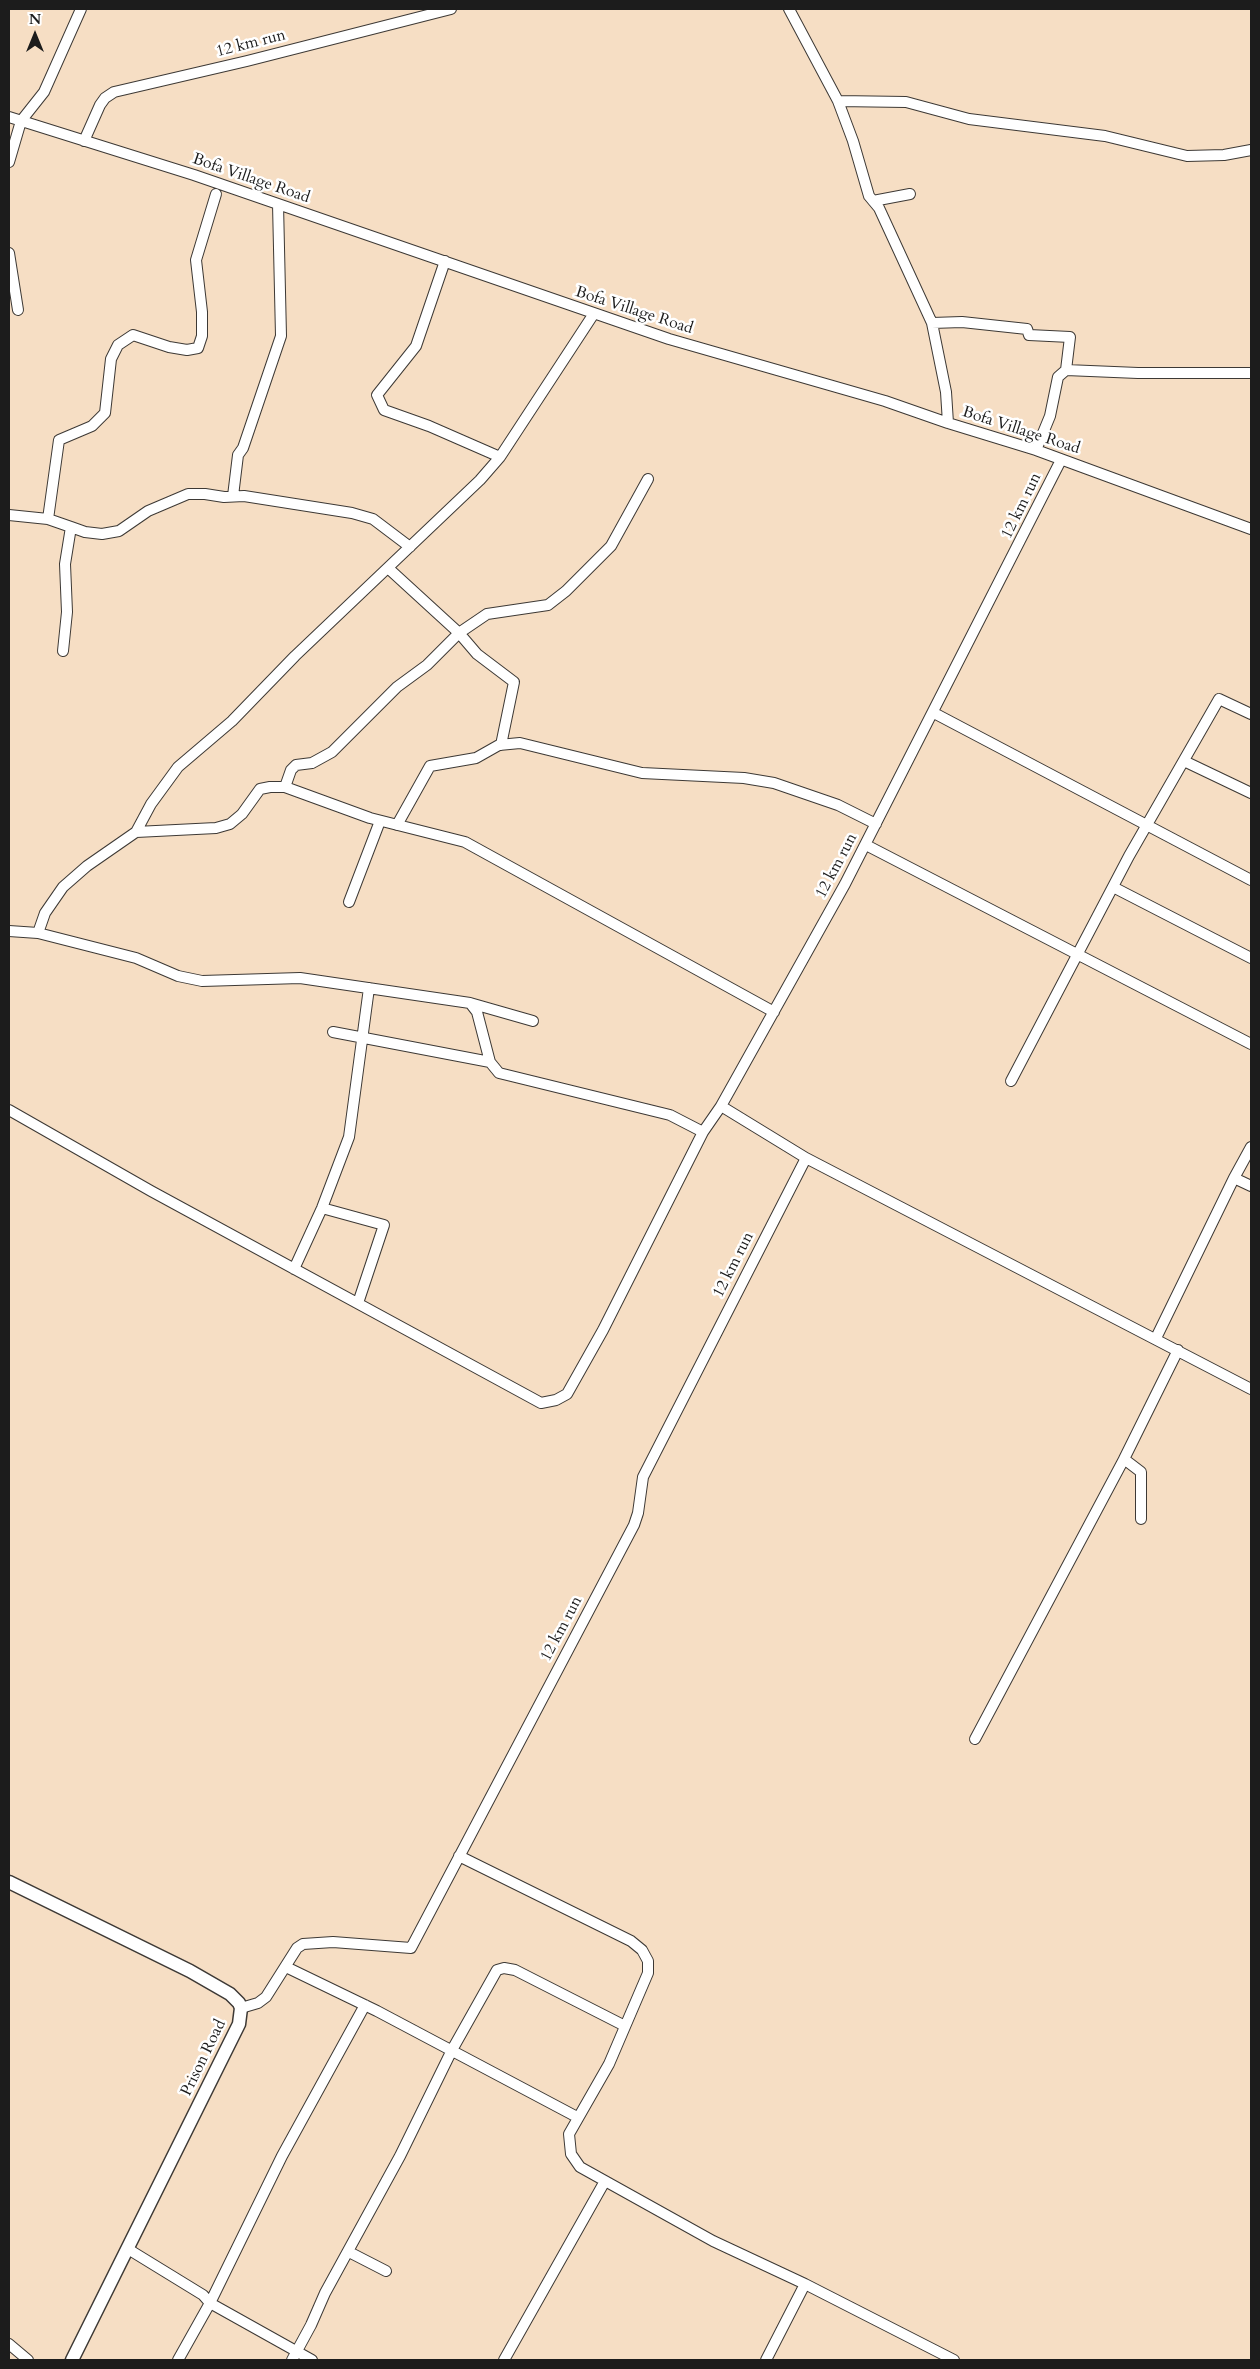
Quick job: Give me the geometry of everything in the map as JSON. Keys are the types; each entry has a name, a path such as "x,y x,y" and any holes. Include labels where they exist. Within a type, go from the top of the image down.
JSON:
{"street":[{"path":"9,162 21,121 44,92 81,9"},
{"name":"12 km run","path":"84,141 100,105 105,98 114,92 247,61 451,9"},
{"path":"789,9 838,101 872,201 879,208 932,323 946,392 948,423"},
{"path":"838,101 906,102 969,119 1105,136 1186,156 1224,155 1251,150"},
{"name":"Bofa Village Road","path":"9,117 278,204 594,315 702,350 885,401 1036,450 1251,529"},
{"path":"48,519 59,440 92,426 105,413 111,359 118,345 133,335 169,347 187,350 198,348 202,336 202,312 196,260 216,194"},
{"path":"872,201 910,194"},
{"path":"234,496 238,455 243,448 281,336 278,204"},
{"path":"9,253 18,310"},
{"path":"444,262 416,346 376,395 384,410 429,426 500,457"},
{"path":"38,932 46,913 63,887 87,866 136,832 151,804 178,767 232,721 295,656 480,480 500,457 594,315"},
{"path":"932,323 962,322 1027,329 1029,335 1070,337 1066,370 1058,377 1050,416 1036,450"},
{"path":"1066,370 1251,373"},
{"name":"12 km run","path":"9,1110 151,1191 541,1402 556,1400 567,1394 603,1330 703,1132 721,1106 866,845 1062,460"},
{"path":"285,787 296,765 312,763 332,752 397,687 427,665 459,633 488,614 548,605 566,591 611,546 648,480"},
{"path":"9,515 48,519 85,532 102,534 120,531 148,511 188,494 244,496 352,513 373,519 410,546"},
{"path":"63,651 67,612 65,564 71,527"},
{"path":"388,568 459,633 477,654 514,682 501,745"},
{"path":"1011,1081 1112,887 1219,699 1251,714"},
{"path":"934,713 1251,880"},
{"path":"397,825 430,766 476,758 501,745 520,742 642,773 744,778 774,783 838,805 876,824"},
{"path":"1184,761 1251,793"},
{"path":"136,832 230,824 242,814 260,789 270,786 285,787 380,821 465,842 774,1012"},
{"path":"349,902 380,821"},
{"path":"866,845 1251,1044"},
{"path":"1112,887 1251,958"},
{"path":"9,931 38,932 136,958 178,976 202,981 300,978 470,1003 533,1021"},
{"path":"294,1269 322,1208 349,1137 369,988"},
{"path":"470,1003 477,1012 490,1062 499,1073 670,1115 703,1132"},
{"path":"333,1032 490,1062"},
{"path":"721,1106 806,1158 1251,1389"},
{"path":"1156,1338 1251,1147"},
{"name":"12 km run","path":"241,2008 258,2003 266,1997 297,1948 302,1944 334,1942 411,1948 634,1525 638,1513 643,1478 806,1158"},
{"path":"1234,1178 1251,1186"},
{"path":"322,1208 384,1225 358,1303"},
{"path":"975,1739 1124,1459 1178,1350"},
{"path":"1124,1459 1141,1472 1141,1519"},
{"path":"459,1856 631,1941 642,1950 648,1961 648,1973 609,2064 569,2134 568,2143 571,2154 580,2167 713,2241 805,2284 954,2360"},
{"name":"Prison Road","path":"9,1882 190,1971 230,1994 241,2008 239,2024 72,2360"},
{"path":"286,1967 365,2005 577,2117"},
{"path":"295,2356 325,2293 400,2156 452,2050 497,1970 504,1968 515,1970 625,2026"},
{"path":"178,2360 210,2303 282,2156 365,2005"},
{"path":"504,2360 605,2181"},
{"path":"128,2249 203,2295 210,2303 295,2356 312,2360"},
{"path":"349,2252 386,2271"},
{"path":"766,2360 805,2284"},
{"path":"9,2344 28,2360"}]}
